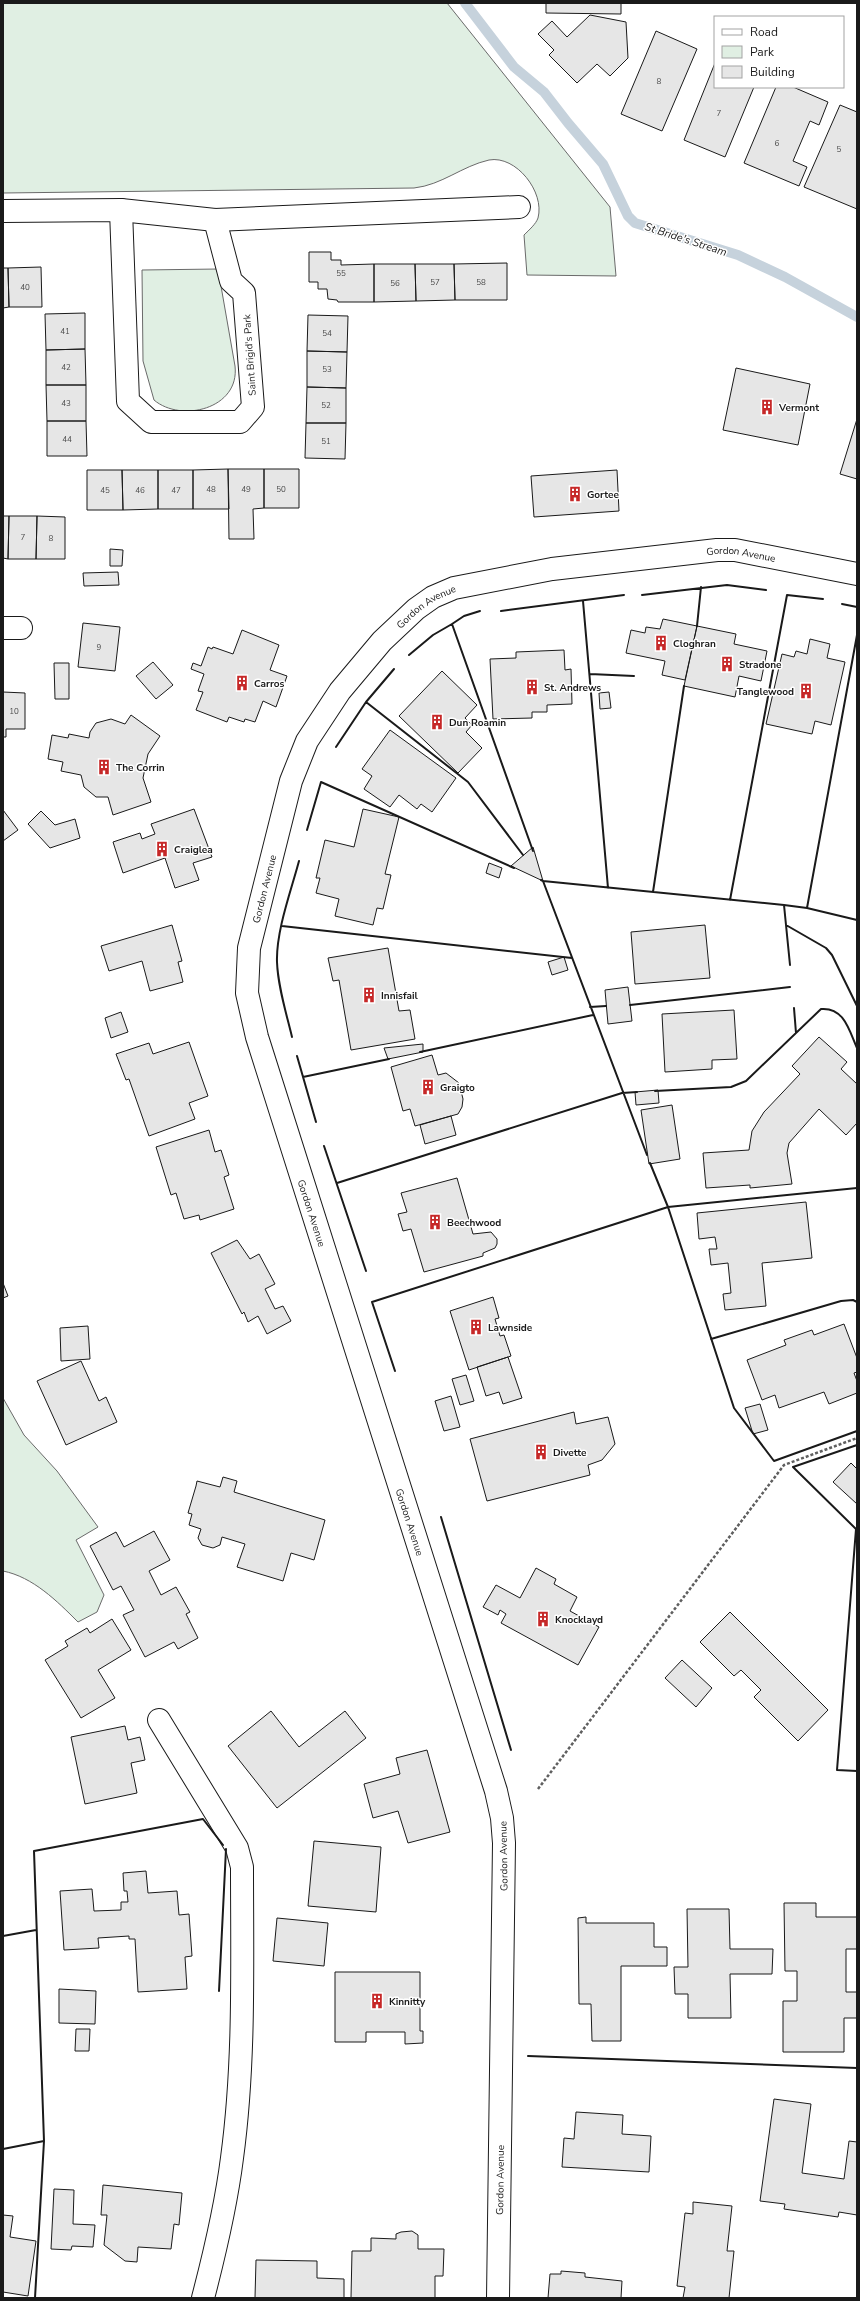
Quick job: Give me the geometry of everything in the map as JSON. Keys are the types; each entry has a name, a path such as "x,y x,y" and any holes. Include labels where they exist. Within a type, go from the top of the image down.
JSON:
{"street":[{"path":"3,211 121,210 215,220 519,207"},
{"name":"Saint Brigid's Park","path":"121,210 128,401 150,422 240,422 253,407 244,293 231,281 215,220"},
{"name":"Gordon Avenue","path":"498,2298 504,1843 502,1818 493,1783 257,1038 246,993 249,948 291,781 307,741 340,691 360,665 397,625 433,597 454,588 552,569 717,550 735,550 857,574"},
{"path":"159,1720 237,1848 242,1867 241,2032 232,2158 219,2237 203,2298"}],"path":[{"path":"538,1789 784,1465 857,1438"}],"green space":[{"path":"3,3 447,3 610,207 616,276 527,275 524,235 534,225 538,218 539,208 537,197 533,187 518,169 509,163 499,160 489,160 479,163 434,183 414,188 3,193"},
{"path":"218,269 235,366 234,381 228,393 219,402 206,408 193,411 165,407 154,400 143,361 142,270"},
{"path":"3,1398 24,1435 57,1471 98,1527 76,1540 104,1595 97,1612 78,1622 53,1598 34,1584 14,1574 3,1571"}],"building":[{"path":"546,3 621,3 621,14 546,13"},
{"path":"590,15 626,22 628,58 610,76 597,64 577,83 549,55 554,50 538,34 552,21 567,37"},
{"path":"656,31 697,49 662,131 621,114"},
{"path":"714,65 714,88 754,88 725,157 684,140"},
{"path":"776,88 795,88 828,102 819,125 810,121 793,161 807,167 799,186 744,163"},
{"path":"840,105 857,112 857,209 804,187"},
{"path":"309,252 331,252 331,260 341,260 341,265 374,264 374,302 338,302 337,300 328,299 327,289 318,289 318,282 309,282"},
{"path":"507,263 507,300 455,300 454,264"},
{"path":"374,264 415,264 416,301 374,302"},
{"path":"415,264 454,264 455,300 416,301"},
{"path":"41,267 42,307 9,307 8,268"},
{"path":"3,268 8,268 9,307 3,308"},
{"path":"85,313 85,349 46,350 45,314"},
{"path":"308,315 348,316 347,352 307,351"},
{"path":"85,349 86,385 46,385 46,350"},
{"path":"307,351 347,352 346,388 307,387"},
{"name":"Vermont","path":"736,368 810,384 798,445 723,430"},
{"path":"46,385 86,385 86,421 47,421"},
{"path":"307,387 346,388 346,423 306,423"},
{"path":"857,419 857,479 840,474"},
{"path":"47,421 86,421 87,456 47,456"},
{"path":"306,423 346,423 345,459 305,458"},
{"path":"228,469 264,469 264,508 253,509 254,539 229,539"},
{"path":"228,469 229,509 193,509 193,470"},
{"path":"264,469 299,469 299,508 264,508"},
{"path":"87,470 122,470 123,510 87,510"},
{"path":"122,470 158,470 158,509 123,510"},
{"path":"158,470 193,470 193,509 158,509"},
{"name":"Gortee","path":"617,470 619,511 534,517 531,476"},
{"path":"3,516 9,516 8,559 3,558"},
{"path":"9,516 37,516 36,559 8,559"},
{"path":"37,516 65,517 65,559 36,559"},
{"path":"110,549 123,550 122,566 110,566"},
{"path":"118,572 119,585 84,586 83,573"},
{"name":"Cloghran","path":"663,619 697,626 685,680 662,675 665,661 626,653 631,630 645,633 646,627 660,629"},
{"path":"83,623 120,627 115,671 78,667"},
{"name":"Stradone","path":"697,626 736,634 734,644 767,651 761,681 739,676 735,697 684,686"},
{"name":"Carros","path":"242,630 279,645 270,670 287,676 276,707 263,701 255,722 245,719 244,722 229,717 227,722 196,710 203,692 198,691 204,674 191,669 193,663 201,666 208,647 212,649 213,647 233,654"},
{"name":"Tanglewood","path":"810,639 830,644 827,658 845,662 831,725 815,721 812,734 766,724 782,654 794,657 796,651 807,654"},
{"name":"St. Andrews","path":"564,650 565,670 571,669 572,704 547,705 547,712 532,712 532,718 493,719 490,659 516,658 516,652"},
{"path":"153,662 173,685 156,699 136,676"},
{"path":"54,663 69,663 69,699 55,699"},
{"name":"Dun Roamin","path":"442,671 477,705 465,718 472,725 466,732 482,748 458,773 399,716"},
{"path":"3,692 25,693 25,729 6,729 6,737 3,737"},
{"path":"609,692 611,708 600,709 599,693"},
{"name":"The Corrin","path":"131,715 160,736 148,754 143,778 151,802 113,815 108,797 96,797 84,787 81,775 61,771 63,762 48,759 52,735 68,738 69,734 89,738 90,732 96,723 111,719 125,724"},
{"path":"390,730 456,778 432,812 421,804 417,809 399,795 390,807 364,789 372,776 362,769"},
{"name":"Craiglea","path":"194,809 212,857 193,863 199,880 175,888 165,858 123,873 113,842 140,833 142,839 155,834 151,824"},
{"path":"363,809 399,817 385,874 391,875 383,909 377,908 373,925 335,916 339,899 316,893 320,878 316,878 325,840 354,847"},
{"path":"3,810 18,830 3,841"},
{"path":"41,811 55,825 75,819 80,838 50,848 28,824"},
{"path":"533,847 543,881 511,866"},
{"path":"489,863 502,868 499,878 486,873"},
{"path":"172,925 182,961 178,962 183,982 150,991 142,961 109,971 101,946"},
{"path":"705,925 710,978 635,984 631,932"},
{"name":"Innisfail","path":"388,948 399,1011 410,1010 415,1039 351,1050 339,980 333,981 328,958"},
{"path":"564,957 568,970 552,975 548,962"},
{"path":"628,987 632,1021 608,1024 605,990"},
{"path":"734,1010 737,1059 712,1060 712,1069 665,1072 662,1014"},
{"path":"121,1012 128,1032 111,1038 105,1018"},
{"path":"819,1037 847,1062 841,1069 857,1084 857,1123 846,1135 819,1109 789,1143 787,1153 792,1184 750,1188 750,1185 706,1188 703,1153 749,1150 752,1131 764,1112 800,1074 792,1066"},
{"path":"189,1042 208,1096 189,1103 195,1119 149,1136 129,1079 126,1080 116,1054 149,1043 153,1054"},
{"path":"423,1044 423,1052 388,1059 384,1048"},
{"name":"Graigto","path":"432,1055 438,1075 446,1073 459,1083 463,1099 462,1107 458,1114 415,1126 410,1109 403,1111 391,1067"},
{"path":"658,1090 659,1103 636,1105 635,1092"},
{"path":"672,1105 680,1159 649,1164 641,1110"},
{"path":"451,1116 456,1135 425,1144 420,1125"},
{"path":"209,1130 215,1152 221,1150 229,1175 224,1177 234,1209 200,1220 199,1215 184,1219 176,1193 171,1195 156,1147"},
{"name":"Beechwood","path":"457,1178 473,1234 491,1232 497,1239 497,1244 495,1248 483,1253 483,1256 424,1272 411,1229 403,1231 398,1214 407,1212 401,1193"},
{"path":"806,1202 812,1258 762,1263 766,1306 725,1310 723,1294 731,1293 728,1263 711,1265 709,1249 717,1249 715,1237 699,1239 697,1213"},
{"path":"237,1240 250,1259 259,1254 275,1284 265,1289 275,1309 283,1306 291,1321 267,1334 258,1316 248,1322 244,1312 242,1314 211,1253"},
{"path":"3,1283 8,1296 3,1298"},
{"name":"Lawnside","path":"493,1297 499,1318 495,1319 500,1336 504,1335 511,1356 469,1370 450,1311"},
{"path":"844,1324 857,1358 857,1372 854,1373 857,1381 857,1393 829,1404 824,1392 779,1408 775,1395 762,1400 747,1360 786,1345 784,1340 812,1330 814,1335"},
{"path":"88,1326 90,1359 61,1361 60,1328"},
{"path":"508,1357 522,1398 503,1404 499,1392 486,1396 477,1367"},
{"path":"81,1361 99,1401 106,1397 117,1422 66,1445 37,1381"},
{"path":"466,1375 474,1401 460,1405 452,1379"},
{"path":"451,1396 460,1427 444,1431 435,1401"},
{"path":"760,1404 768,1430 753,1434 745,1408"},
{"name":"Divette","path":"574,1412 576,1424 608,1417 615,1444 602,1460 588,1465 590,1475 487,1501 470,1439"},
{"path":"851,1463 857,1469 857,1504 833,1482"},
{"path":"223,1477 237,1481 234,1492 325,1520 314,1560 291,1553 283,1581 237,1567 245,1544 222,1537 220,1545 213,1548 202,1545 198,1538 201,1529 189,1525 192,1514 188,1513 197,1481 220,1487"},
{"path":"154,1531 170,1560 149,1571 161,1595 176,1587 190,1612 186,1614 198,1638 178,1649 174,1642 145,1657 123,1615 134,1610 121,1586 113,1590 90,1546 116,1532 124,1547"},
{"name":"Knocklayd","path":"536,1568 556,1579 554,1584 577,1597 570,1611 599,1627 578,1665 501,1623 506,1614 500,1610 498,1615 483,1607 496,1585 520,1598"},
{"path":"730,1612 828,1710 798,1741 754,1697 761,1690 741,1670 734,1676 700,1642"},
{"path":"112,1619 131,1650 98,1670 115,1698 81,1718 45,1660 68,1646 65,1641 87,1628 90,1633"},
{"path":"682,1660 712,1688 696,1707 665,1678"},
{"path":"271,1711 299,1747 345,1711 366,1738 277,1808 228,1746"},
{"path":"125,1726 128,1740 140,1737 145,1760 131,1763 137,1793 85,1804 71,1737"},
{"path":"427,1750 450,1832 408,1843 398,1811 373,1818 364,1784 400,1774 396,1758"},
{"path":"314,1841 381,1847 376,1912 308,1906"},
{"path":"146,1871 148,1893 177,1891 179,1915 189,1914 192,1956 185,1957 187,1989 138,1992 135,1939 129,1939 129,1936 98,1938 99,1948 64,1950 60,1891 92,1889 94,1911 121,1910 121,1902 128,1902 127,1891 124,1891 123,1873"},
{"path":"784,1903 816,1903 816,1917 857,1917 857,1949 846,1949 846,1992 857,1992 857,2018 844,2018 844,2052 783,2052 783,2001 797,2001 797,1971 785,1971"},
{"path":"687,1909 729,1909 730,1949 773,1949 772,1974 730,1974 731,2018 688,2018 688,1994 675,1994 674,1967 688,1967"},
{"path":"586,1917 586,1923 654,1923 654,1947 667,1947 667,1966 621,1966 621,2041 592,2041 591,2004 579,2004 578,1918"},
{"path":"277,1918 328,1923 324,1966 273,1961"},
{"name":"Kinnitty","path":"335,1972 420,1972 420,2031 423,2031 423,2043 405,2044 405,2032 366,2032 366,2042 335,2042"},
{"path":"59,1989 96,1991 95,2024 59,2023"},
{"path":"76,2029 90,2029 89,2051 75,2051"},
{"path":"774,2099 811,2104 802,2173 844,2179 849,2141 857,2142 857,2215 839,2212 838,2217 784,2209 785,2204 760,2201"},
{"path":"576,2112 623,2115 622,2134 651,2136 649,2172 562,2167 564,2138 574,2139"},
{"path":"103,2185 182,2193 179,2225 174,2224 171,2249 138,2247 137,2262 125,2261 104,2245 107,2215 101,2215"},
{"path":"54,2189 74,2190 73,2224 95,2225 93,2247 72,2246 71,2250 51,2249"},
{"path":"693,2202 732,2206 727,2251 734,2251 729,2298 683,2298 685,2287 677,2286 685,2213 693,2214"},
{"path":"3,2215 13,2216 10,2237 36,2241 28,2296 3,2292"},
{"path":"412,2231 418,2235 418,2249 444,2249 443,2276 435,2276 435,2298 351,2298 352,2251 371,2251 371,2238 396,2239 396,2234"},
{"path":"256,2260 317,2261 317,2278 344,2279 344,2298 255,2298"},
{"path":"561,2271 585,2273 585,2277 622,2281 621,2298 548,2298 550,2274 561,2274"}],"waterway":[{"name":"St Bride's Stream","path":"465,3 514,67 544,92 603,164 628,216 635,223 738,255 785,277 857,317"}],"wall":[{"path":"642,595 727,585 766,590"},
{"path":"697,626 701,587"},
{"path":"501,611 624,595"},
{"path":"730,900 787,595 823,599"},
{"path":"583,601 608,888"},
{"path":"842,604 857,607"},
{"path":"452,624 464,616 480,611"},
{"path":"409,655 433,635 452,624 533,851"},
{"path":"784,905 807,908 857,635"},
{"path":"336,747 366,702 394,669"},
{"path":"590,674 634,676"},
{"path":"653,892 684,686"},
{"path":"366,702 468,782 523,855"},
{"path":"307,830 321,782 514,868"},
{"path":"292,1037 279,981 277,950 281,924 299,861"},
{"path":"541,880 543,881 647,1155"},
{"path":"543,881 784,905 786,925"},
{"path":"807,908 857,920"},
{"path":"790,965 786,925 826,948 832,955 857,1006"},
{"path":"282,926 572,958"},
{"path":"630,1005 790,987"},
{"path":"590,1007 606,1006"},
{"path":"794,1008 796,1033"},
{"path":"655,1091 731,1087 746,1081 821,1009 829,1009 845,1021 857,1048"},
{"path":"420,1052 593,1015"},
{"path":"297,1056 316,1122"},
{"path":"303,1077 389,1059"},
{"path":"337,1183 622,1093 637,1092"},
{"path":"324,1146 366,1271"},
{"path":"650,1163 668,1207 734,1408 774,1461 857,1431"},
{"path":"395,1371 372,1302 668,1207 857,1188"},
{"path":"711,1339 841,1301 853,1300 857,1302"},
{"path":"857,1445 793,1467 857,1530"},
{"path":"441,1517 511,1750"},
{"path":"856,1529 837,1770 857,1771"},
{"path":"3,2149 44,2141 34,1851 203,1819 223,1845"},
{"path":"219,1991 226,1849"},
{"path":"3,1936 36,1930"},
{"path":"528,2056 857,2068"},
{"path":"35,2298 44,2141"}],"place":[{"name":"Vermont","path":"767,407"},
{"name":"Gortee","path":"575,494"},
{"name":"Cloghran","path":"661,643"},
{"name":"Stradone","path":"727,664"},
{"name":"Carros","path":"242,683"},
{"name":"St. Andrews","path":"532,687"},
{"name":"Tanglewood","path":"806,691"},
{"name":"Dun Roamin","path":"437,722"},
{"name":"The Corrin","path":"104,767"},
{"name":"Craiglea","path":"162,849"},
{"name":"Innisfail","path":"369,995"},
{"name":"Graigto","path":"428,1087"},
{"name":"Beechwood","path":"435,1222"},
{"name":"Lawnside","path":"476,1327"},
{"name":"Divette","path":"541,1452"},
{"name":"Knocklayd","path":"543,1619"},
{"name":"Kinnitty","path":"377,2001"}]}
